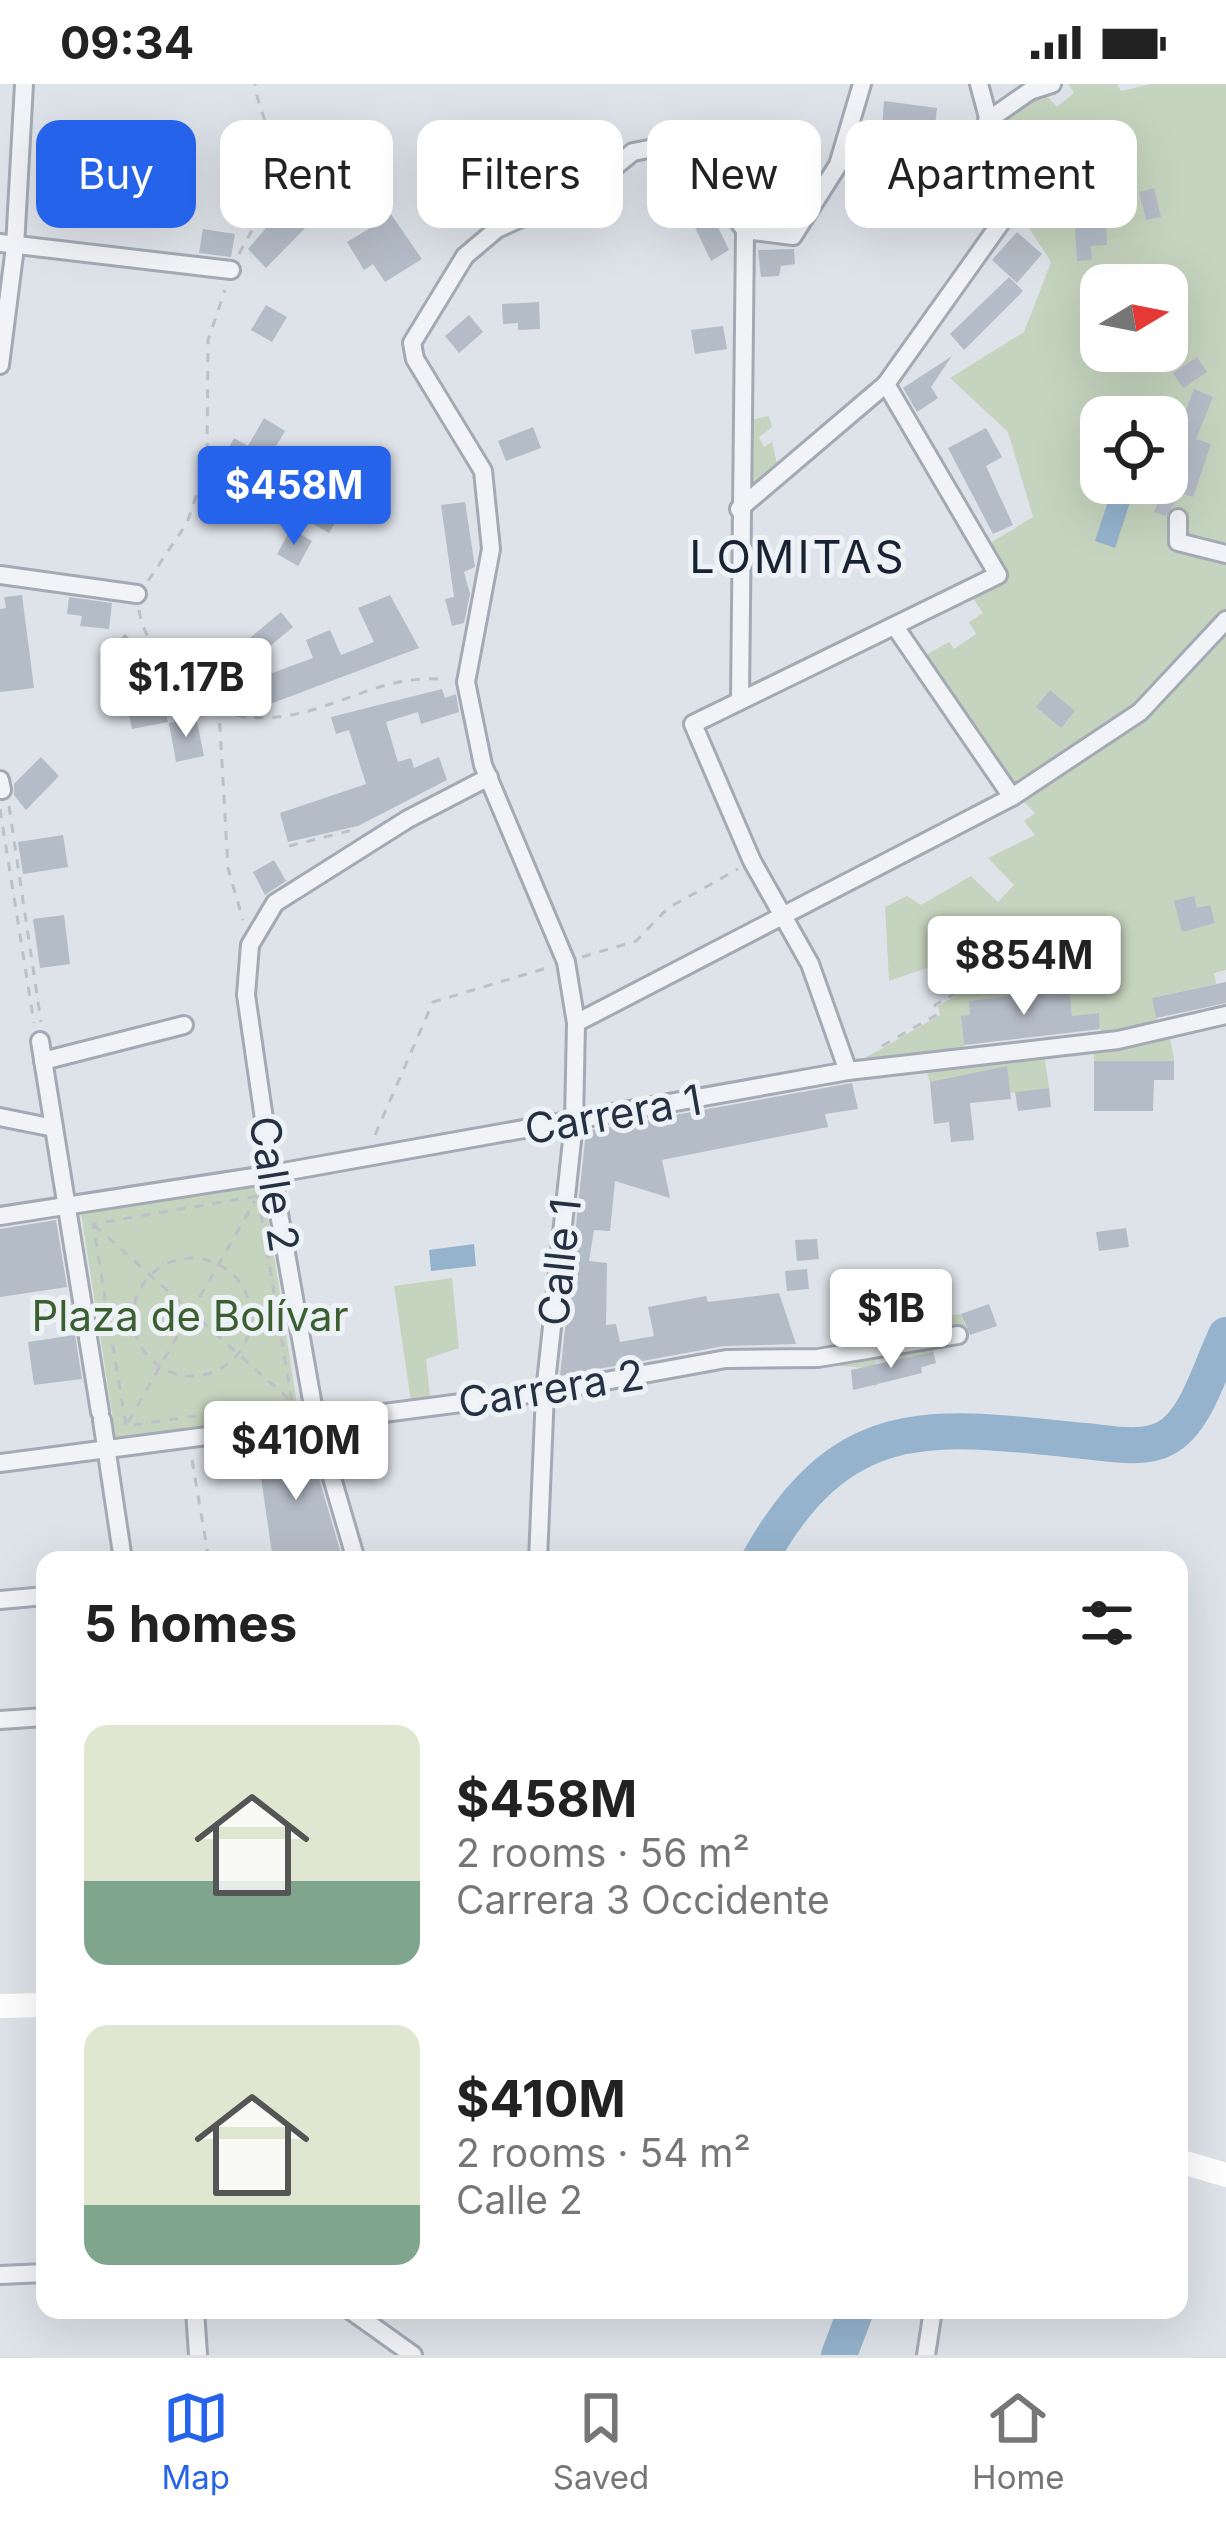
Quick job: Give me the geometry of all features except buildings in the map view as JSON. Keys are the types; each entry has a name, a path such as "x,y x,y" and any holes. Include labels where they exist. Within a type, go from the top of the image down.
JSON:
{"main road":[{"path":"0,2006 36,2006"},
{"path":"1188,2164 1226,2175"}],"street":[{"path":"0,365 24,84"},
{"path":"745,230 793,236 838,165 862,84"},
{"path":"979,84 986,120"},
{"path":"989,120 1030,91 1052,84"},
{"path":"466,682 491,549 483,471 415,359 412,343 465,256 496,229 591,185 633,152 659,147 686,153 745,230 740,699"},
{"path":"739,509 886,384 997,228"},
{"path":"7,245 231,270"},
{"path":"847,1069 810,964 780,919 693,724 998,574 886,384"},
{"path":"1178,518 1178,542 1226,554"},
{"path":"0,575 137,594"},
{"path":"576,1023 1012,796 1141,712 1226,620"},
{"path":"896,628 1012,796"},
{"name":"Calle 1","path":"466,682 486,771 566,962 576,1023 574,1122 545,1392 538,1551"},
{"path":"250,945 275,903 486,771"},
{"name":"Calle 2","path":"250,945 246,995 272,1174 316,1423 353,1551"},
{"name":"Carrera 1","path":"0,1216 574,1122 847,1069 1118,1040 1226,1015"},
{"path":"43,1061 184,1025"},
{"path":"40,1041 122,1551"},
{"path":"0,1117 54,1128"},
{"name":"Carrera 2","path":"0,1463 545,1392 726,1359 818,1358 958,1335"},
{"path":"0,1600 36,1597"},
{"path":"0,1720 36,1718"},
{"path":"0,2275 36,2273"},
{"path":"195,2319 198,2355"},
{"path":"363,2319 413,2355"},
{"path":"926,2355 932,2319"}],"path":[{"path":"255,84 258,115 276,158 270,193 231,270 208,340 208,464 187,524 137,594 142,629 192,691 219,711 273,722 421,676 466,682"},
{"path":"219,711 228,868 250,945"},
{"path":"1,793 10,813 40,1041"},
{"path":"1,793 40,1041"},
{"path":"365,1158 433,1002 636,941 668,908 752,861"},
{"path":"847,1069 938,1014 935,1005 973,983"},
{"path":"92,1224 258,1196"},
{"path":"126,1426 258,1196"},
{"path":"258,1196 292,1402"},
{"path":"92,1224 292,1402"},
{"path":"92,1224 126,1426"},
{"path":"183,1258 219,1264 247,1294 248,1336 238,1354 201,1376 160,1366 145,1352 133,1312 150,1275 183,1258"},
{"path":"126,1426 292,1402"},
{"path":"188,1440 206,1551"}],"green space":[{"path":"1068,84 1117,84 1121,91 1151,84 1226,84 1226,970 1214,973 1216,984 1152,998 1158,1025 1101,1038 1099,1013 1072,1016 1068,989 970,1001 970,1015 961,1017 965,1052 858,1062 940,1015 938,1006 976,984 961,956 889,981 885,907 907,896 921,905 971,876 998,902 1014,885 988,858 1035,835 1024,821 1035,813 1013,791 924,656 949,642 954,649 976,634 969,622 983,613 970,594 1002,576 987,545 1033,517 1008,432 950,378 1024,332 1051,262 1029,228 1137,228 1137,120 998,119 1031,95 1049,98 1057,107 1074,93"},
{"path":"769,416 772,427 759,437 764,447 772,442 777,464 750,485 751,420"},
{"path":"1169,1030 1174,1061 1094,1061 1093,1047"},
{"path":"1044,1053 1049,1088 1010,1093 1007,1074 930,1082 925,1067"},
{"name":"Plaza de Bolívar","path":"263,1185 299,1417 117,1445 81,1213"},
{"path":"452,1278 459,1348 426,1359 431,1405 412,1408 394,1286"},
{"path":"961,1314 969,1336 932,1346 936,1363 905,1372 896,1354 875,1359 879,1383 874,1388 872,1368 755,1361 880,1345 875,1328"}],"water":[{"path":"1107,504 1129,504 1115,548 1095,541"},
{"path":"474,1244 476,1266 431,1271 429,1250"}],"waterway":[{"path":"765,1551 791,1511 824,1476 858,1452 896,1438 980,1432 1136,1445 1166,1438 1195,1406 1226,1335"},
{"path":"839,2355 853,2319"}],"district":[{"name":"LOMITAS","path":"798,556"}]}
